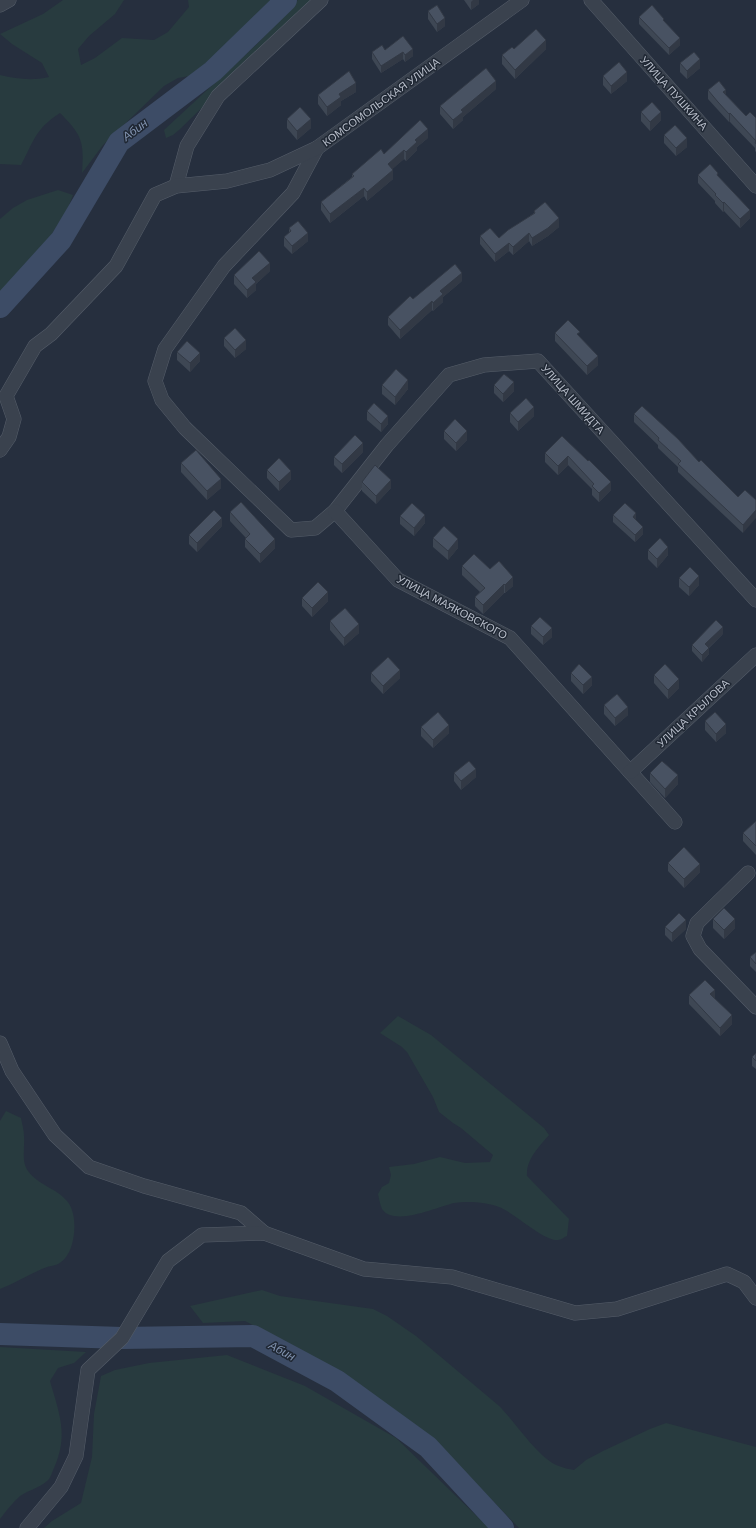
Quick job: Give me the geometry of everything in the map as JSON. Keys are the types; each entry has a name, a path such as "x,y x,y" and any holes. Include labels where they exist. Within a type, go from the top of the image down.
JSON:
{"street":[{"path":"0,5 9,0"},
{"path":"176,186 187,146 218,96 321,0"},
{"name":"КОМСОМОЛЬСКАЯ УЛИЦА","path":"335,511 314,528 291,530 185,428 162,400 155,381 165,350 224,266 293,193 317,148 522,0"},
{"name":"УЛИЦА ПУШКИНА","path":"591,0 756,186"},
{"path":"0,450 9,437 14,419 6,396 35,346 51,334 116,266 155,195 176,186 227,181 270,170 317,148"},
{"name":"УЛИЦА ШМИДТА","path":"335,511 387,445 449,376 484,365 538,361 756,600"},
{"name":"УЛИЦА МАЯКОВСКОГО","path":"335,511 398,580 510,638 675,822"},
{"name":"УЛИЦА КРЫЛОВА","path":"630,772 756,654"},
{"path":"748,873 697,923 693,936 700,949 756,1007"},
{"path":"0,1043 12,1072 55,1135 89,1167 144,1186 241,1213 264,1233 364,1270 452,1277 575,1313 617,1309 727,1274 744,1282 756,1298"},
{"path":"27,1528 61,1487 76,1456 88,1370 122,1338 168,1261 202,1235 264,1233"}],"green space":[{"path":"63,0 124,0 115,14 89,36 78,49 81,65 95,58 122,38 154,40 168,32 189,7 188,0 275,0 195,75 178,78 164,86 103,145 82,173 83,154 78,134 60,113 45,124 40,130 32,142 21,165 0,164 0,75 24,79 49,77 42,63 12,44 0,34 43,14"},
{"path":"298,0 313,0 179,130 166,138 164,130 258,43"},
{"path":"58,190 73,195 67,210 39,254 0,296 0,219 13,208 27,200"},
{"path":"398,1016 431,1035 544,1128 549,1135 531,1159 527,1170 527,1176 569,1219 567,1236 559,1240 552,1239 537,1232 506,1210 494,1205 483,1203 454,1203 406,1216 388,1214 382,1209 378,1194 382,1187 389,1183 391,1175 389,1167 414,1164 440,1157 465,1163 490,1162 493,1155 439,1112 433,1097 407,1052 402,1047 380,1033"},
{"path":"6,1111 21,1118 24,1134 24,1159 28,1171 37,1180 63,1197 71,1207 74,1233 70,1250 60,1263 41,1269 0,1289 0,1121"},
{"path":"262,1290 280,1296 373,1309 387,1316 416,1336 498,1405 543,1456 562,1467 574,1470 586,1460 603,1451 666,1423 756,1447 756,1528 519,1528 428,1434 341,1372 245,1321 203,1323 190,1306"},
{"path":"0,1347 86,1352 74,1363 58,1368 50,1381 59,1414 62,1434 59,1456 50,1477 44,1483 20,1496 0,1519"},
{"path":"227,1355 305,1386 396,1438 489,1528 44,1528 52,1521 81,1503 92,1457 94,1414 101,1376 115,1370 149,1363"}],"building":[{"path":"437,5 445,18 437,24 428,11"},
{"path":"652,5 664,19 663,20 680,38 669,48 639,17"},
{"path":"536,29 546,40 515,70 502,55 512,47 514,49"},
{"path":"403,36 413,49 405,55 403,52 381,66 372,52 382,45 385,50"},
{"path":"694,52 700,59 687,71 680,63"},
{"path":"619,62 627,72 611,86 603,76"},
{"path":"486,68 496,81 461,110 463,112 453,120 440,106"},
{"path":"349,71 356,83 339,94 341,97 327,107 318,95"},
{"path":"719,81 726,90 723,92 746,116 750,112 756,118 756,141 708,90"},
{"path":"652,102 661,112 650,122 641,112"},
{"path":"300,107 311,119 297,131 287,119"},
{"path":"420,120 428,129 415,140 417,142 406,152 404,150 388,164 393,170 367,192 364,188 330,214 321,202 354,176 352,174 381,149 384,154"},
{"path":"675,125 687,138 676,148 664,135"},
{"path":"710,164 718,173 717,175 750,210 740,219 715,195 716,194 698,175"},
{"path":"545,202 559,218 548,228 532,238 529,233 513,247 509,243 495,254 480,236 490,228 499,238 508,230 535,213 534,211"},
{"path":"298,221 308,233 292,246 284,237 291,231 289,228"},
{"path":"259,251 270,263 252,278 256,282 247,290 234,275"},
{"path":"455,264 462,273 440,291 443,294 433,303 432,301 400,330 388,317 410,296 413,299"},
{"path":"568,320 580,332 577,334 598,356 587,366 555,333"},
{"path":"235,328 246,340 235,350 224,338"},
{"path":"187,341 200,353 190,363 177,352"},
{"path":"396,369 408,380 395,397 382,385"},
{"path":"504,374 514,382 503,394 494,385"},
{"path":"526,398 534,407 518,422 510,413"},
{"path":"374,403 388,416 381,424 367,411"},
{"path":"642,406 678,439 699,462 701,460 738,497 745,490 756,500 756,510 743,525 678,464 681,461 658,440 659,438 634,414"},
{"path":"455,419 467,431 456,443 444,431"},
{"path":"355,435 363,443 342,464 334,457"},
{"path":"562,436 611,482 599,493 592,486 594,484 568,456 558,466 545,453"},
{"path":"196,450 221,479 207,491 181,463"},
{"path":"279,458 291,471 279,482 267,470"},
{"path":"375,465 391,480 376,496 362,482"},
{"path":"241,502 275,539 260,554 245,539 250,534 230,512"},
{"path":"412,503 425,515 414,528 400,516"},
{"path":"625,503 636,513 633,517 643,527 635,535 613,515"},
{"path":"214,510 222,518 197,543 189,535"},
{"path":"444,526 458,539 448,551 433,538"},
{"path":"660,538 668,547 657,559 648,550"},
{"path":"474,554 490,569 499,561 513,577 483,605 475,597 485,588 462,566"},
{"path":"690,567 699,576 689,587 679,578"},
{"path":"318,582 328,592 312,608 302,598"},
{"path":"345,608 359,624 344,638 330,621"},
{"path":"540,617 552,628 543,637 531,626"},
{"path":"716,620 723,627 705,644 709,648 702,655 692,645"},
{"path":"388,657 400,670 383,686 371,673"},
{"path":"579,664 592,677 583,685 571,673"},
{"path":"665,664 679,679 668,690 654,675"},
{"path":"617,694 628,707 615,718 604,705"},
{"path":"438,712 449,725 433,740 421,727"},
{"path":"715,712 726,724 716,734 705,721"},
{"path":"469,761 476,769 461,781 454,773"},
{"path":"662,761 678,775 665,789 650,773"},
{"path":"756,821 756,846 743,833"},
{"path":"684,847 700,864 684,879 668,863"},
{"path":"724,908 735,919 724,930 713,919"},
{"path":"679,913 686,920 672,933 665,927"},
{"path":"756,952 756,964 750,957"},
{"path":"705,980 715,990 710,994 732,1015 720,1028 689,995"},
{"path":"756,1053 756,1061 752,1057"}],"waterway":[{"name":"Абин","path":"0,307 61,240 119,142 213,71 286,0"},
{"name":"Абин","path":"0,1334 122,1338 253,1336 337,1381 428,1447 503,1528"}]}
